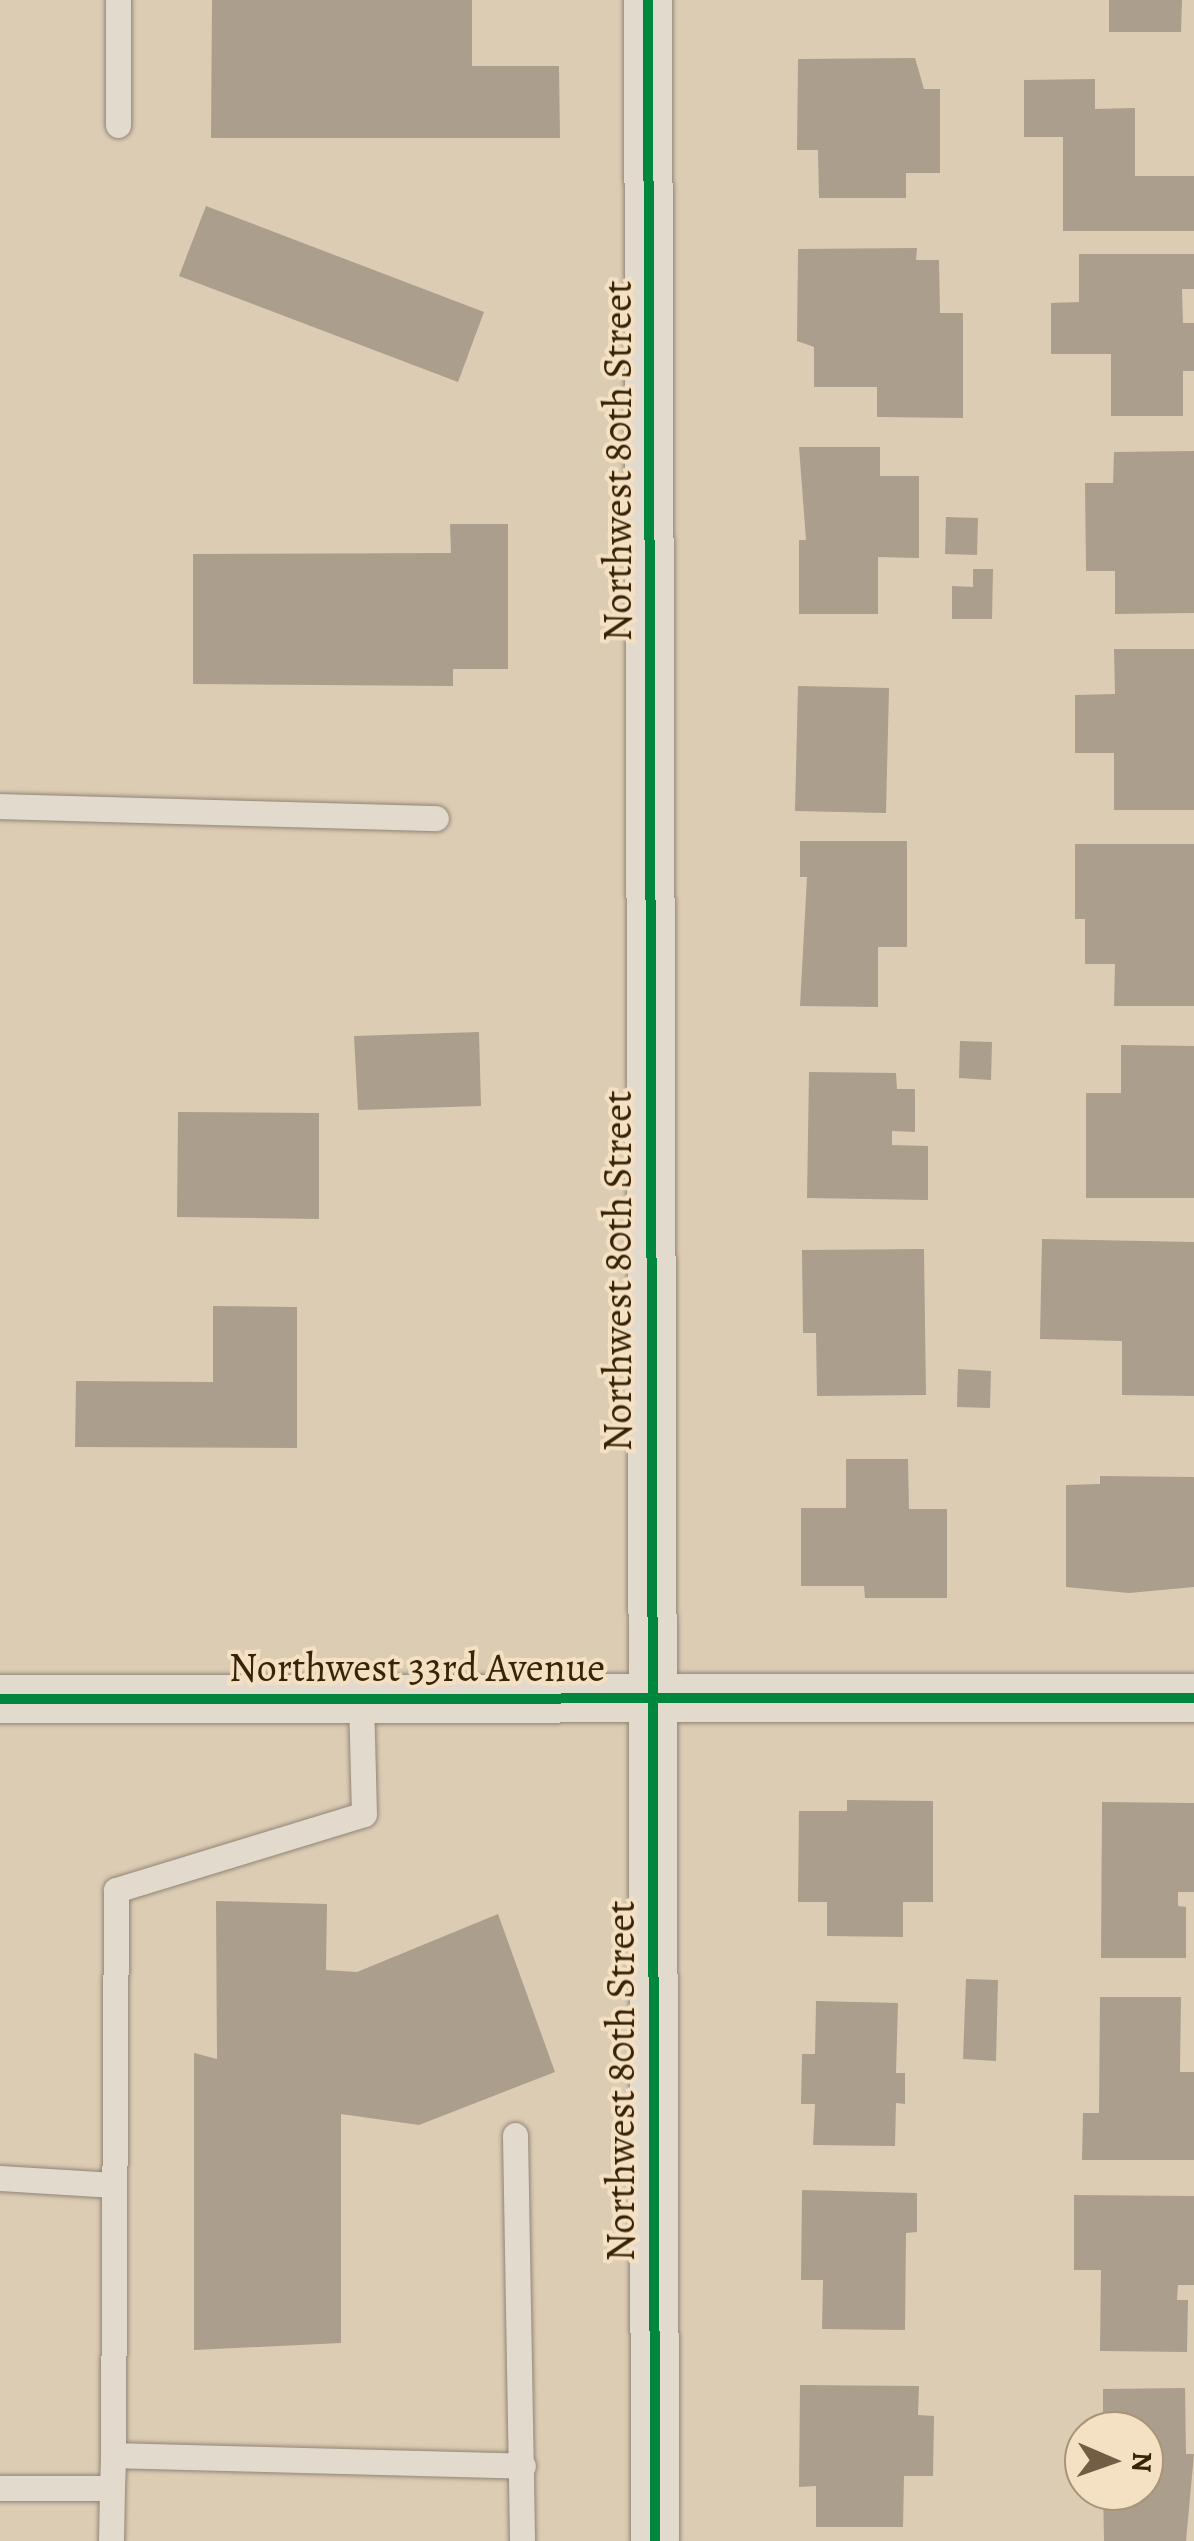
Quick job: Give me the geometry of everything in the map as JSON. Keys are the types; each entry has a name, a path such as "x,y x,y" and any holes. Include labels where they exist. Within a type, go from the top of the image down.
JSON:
{"street":[{"name":"Northwest 80th Street","path":"648,0 648,1698 655,2541"},
{"name":"Northwest 33rd Avenue","path":"0,1699 1194,1698"}],"lane":[{"path":"118,0 118,125"},
{"path":"0,806 436,818"},
{"path":"111,2541 116,1890 364,1814 361,1698"},
{"path":"516,2135 522,2541"},
{"path":"0,2178 114,2185"},
{"path":"113,2455 523,2466"},
{"path":"0,2488 112,2488"}],"building":[{"path":"212,0 472,0 472,66 559,66 560,138 211,138"},
{"path":"1109,0 1182,0 1181,32 1109,32"},
{"path":"915,58 924,89 940,89 940,173 906,173 906,198 819,198 818,150 797,150 798,59"},
{"path":"1095,79 1095,109 1135,108 1135,176 1194,176 1194,231 1063,231 1063,137 1024,137 1024,80"},
{"path":"206,206 484,312 458,382 179,276"},
{"path":"917,248 916,260 939,260 940,313 963,313 963,418 877,417 877,387 814,387 814,347 797,341 798,249"},
{"path":"1079,254 1194,254 1194,289 1182,289 1183,323 1194,323 1194,371 1183,371 1183,416 1111,416 1111,354 1051,354 1051,303 1079,302"},
{"path":"799,447 880,447 880,476 919,476 919,558 878,557 878,614 799,614 799,540 806,540"},
{"path":"1194,451 1194,613 1115,614 1115,571 1086,571 1085,483 1113,483 1114,452"},
{"path":"946,517 978,518 977,555 945,554"},
{"path":"450,524 508,524 508,669 453,669 453,686 193,684 193,554 451,553"},
{"path":"973,569 993,569 992,619 952,619 952,586 973,587"},
{"path":"1114,649 1194,649 1194,810 1114,810 1114,753 1075,753 1075,695 1115,694"},
{"path":"798,686 889,688 886,813 795,811"},
{"path":"800,841 907,841 907,947 878,947 878,1007 800,1006 807,877 800,877"},
{"path":"1075,844 1194,844 1194,1006 1114,1006 1115,964 1085,964 1085,919 1075,919"},
{"path":"479,1032 481,1106 358,1110 354,1036"},
{"path":"960,1041 992,1042 991,1080 959,1078"},
{"path":"1121,1045 1194,1046 1194,1198 1086,1198 1086,1093 1121,1093"},
{"path":"809,1072 896,1073 897,1089 915,1089 915,1132 892,1131 892,1145 928,1146 928,1200 807,1198"},
{"path":"178,1112 319,1113 319,1219 177,1217"},
{"path":"1042,1239 1194,1242 1194,1396 1122,1395 1122,1341 1040,1339"},
{"path":"924,1249 926,1395 817,1396 816,1333 803,1333 802,1250"},
{"path":"213,1306 297,1307 297,1448 75,1447 76,1381 213,1382"},
{"path":"958,1369 991,1371 990,1408 957,1407"},
{"path":"846,1459 908,1459 909,1509 947,1509 947,1598 865,1598 864,1586 801,1586 801,1508 846,1508"},
{"path":"1100,1476 1194,1477 1194,1587 1129,1593 1066,1587 1066,1485 1100,1484"},
{"path":"847,1800 933,1801 933,1902 903,1902 903,1937 827,1936 827,1902 798,1902 799,1811 847,1811"},
{"path":"1102,1802 1194,1803 1194,1892 1178,1892 1178,1906 1186,1907 1186,1958 1101,1958"},
{"path":"216,1901 327,1904 326,1970 357,1972 498,1914 555,2072 419,2125 341,2114 341,2343 194,2350 194,2053 217,2059"},
{"path":"966,1979 998,1980 996,2061 963,2059"},
{"path":"1100,1997 1181,1997 1180,2072 1194,2072 1194,2160 1082,2160 1083,2113 1099,2113"},
{"path":"816,2001 898,2003 896,2073 905,2073 905,2104 896,2103 895,2146 813,2145 815,2104 801,2104 802,2054 815,2054"},
{"path":"802,2190 917,2193 917,2232 906,2233 905,2330 822,2329 823,2280 801,2280"},
{"path":"1074,2195 1194,2196 1194,2285 1178,2285 1177,2300 1188,2300 1187,2352 1100,2351 1101,2270 1074,2270"},
{"path":"800,2385 919,2386 918,2415 934,2416 933,2476 904,2476 903,2527 816,2527 816,2486 799,2487"},
{"path":"1185,2388 1186,2454 1194,2454 1186,2541 1104,2541 1103,2511 1164,2511 1164,2411 1103,2411 1103,2389"}],"cycle path":[{"path":"648,0 655,2541"},
{"path":"0,1699 1194,1698"}]}
